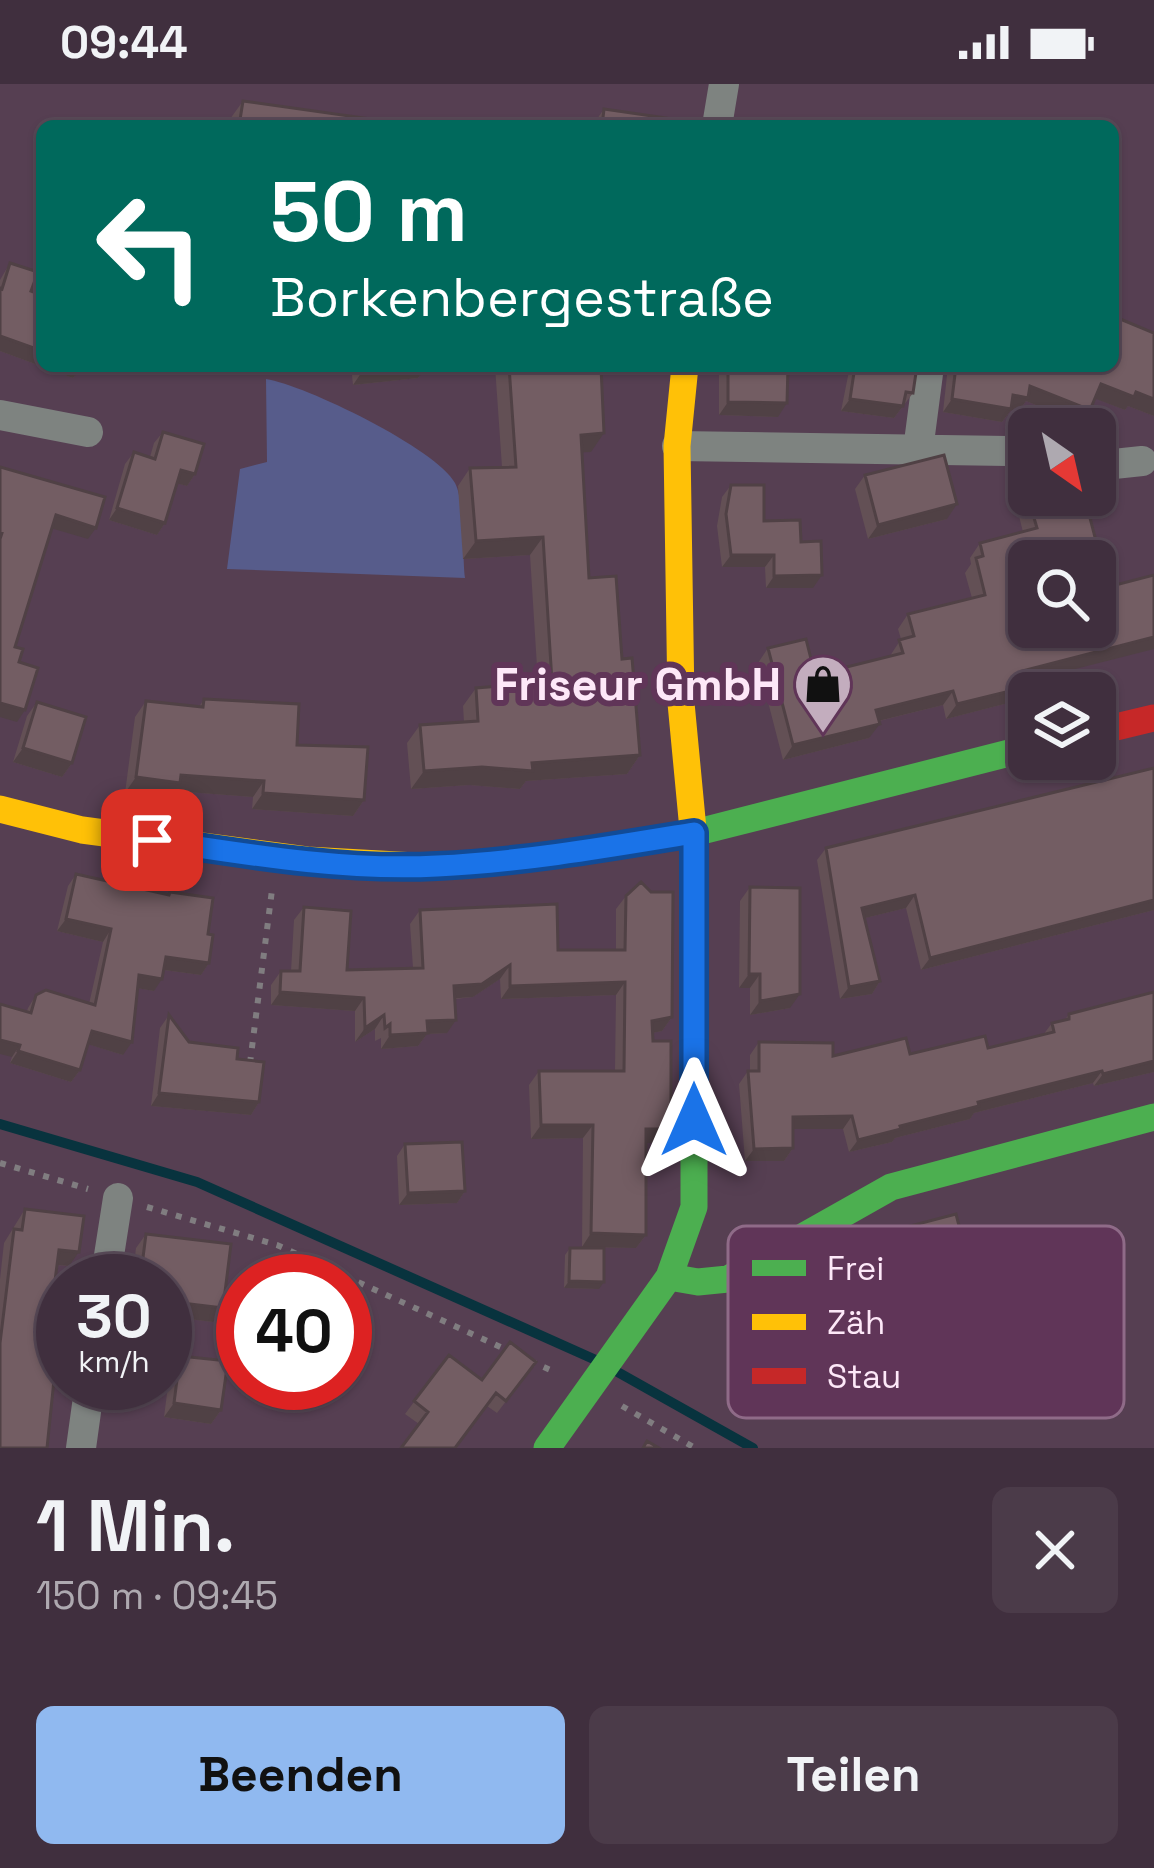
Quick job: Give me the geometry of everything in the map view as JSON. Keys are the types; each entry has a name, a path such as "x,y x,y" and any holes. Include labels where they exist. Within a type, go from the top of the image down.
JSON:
{"street":[{"path":"718,120 724,84"},
{"path":"547,1448 669,1277 694,1207 694,833 681,703 676,446 684,372"},
{"path":"918,450 928,372"},
{"path":"0,415 88,432"},
{"path":"676,446 1008,451"},
{"path":"1116,464 1142,461"},
{"path":"1116,727 1154,718"},
{"path":"0,809 82,830 276,856 434,867 563,854 694,833 1008,753"},
{"path":"822,1226 891,1187 1154,1117"},
{"path":"109,1254 118,1198"},
{"path":"669,1277 698,1282 728,1279"},
{"path":"80,1448 86,1410"}],"path":[{"path":"250,1064 276,856"},
{"path":"0,1162 277,1245 508,1350"},
{"path":"529,1360 594,1386 695,1448"}],"shaded area":[{"path":"266,379 368,420 443,469 455,483 460,502 465,578 227,569 240,469 267,462"}],"building":[{"path":"243,101 378,120 240,120"},
{"path":"604,109 666,118 666,120 603,120"},
{"path":"10,263 36,271 31,291 36,293 36,349 0,336 2,289"},
{"path":"1119,318 1154,333 1154,399 1101,384 1091,408 1085,408 1030,386 1028,398 1013,395 1008,408 952,399 955,372 1119,372"},
{"path":"509,372 601,372 604,433 581,435 589,578 616,576 622,659 632,658 640,755 532,763 533,771 482,767 424,771 420,725 478,721 476,688 552,682 543,537 476,541 470,468 516,467"},
{"path":"728,372 788,372 787,403 728,402"},
{"path":"854,372 916,372 913,393 906,392 903,406 850,399"},
{"path":"163,432 204,444 195,474 181,470 165,523 117,508 134,452 155,459"},
{"path":"944,455 957,504 878,525 865,475"},
{"path":"0,467 105,497 96,528 56,515 15,647 23,649 19,662 38,668 25,710 0,703"},
{"path":"731,485 764,485 764,521 800,520 801,542 821,541 822,575 774,576 774,555 731,555 726,514"},
{"path":"1033,516 1089,516 1096,540 1008,540 1008,648 1111,648 1008,672 1008,691 957,704 953,691 876,710 880,724 793,745 768,648 806,639 815,675 903,653 899,640 914,636 908,614 985,595 976,558 983,556 980,543 1037,528"},
{"path":"1154,575 1154,637 1116,647 1116,585"},
{"path":"204,699 299,704 297,745 368,747 364,800 263,793 264,781 181,775 180,783 136,777 146,701 203,707"},
{"path":"37,702 86,717 72,763 23,748"},
{"path":"1154,768 1154,900 930,958 915,895 862,908 880,981 849,987 826,848"},
{"path":"76,874 169,895 213,898 209,963 166,957 162,979 139,975 132,1042 92,1031 80,1070 18,1051 20,1045 0,1040 0,1004 31,1013 36,995 46,990 95,1005 111,929 66,919"},
{"path":"641,882 651,892 673,892 672,1017 652,1021 653,1041 671,1041 671,1129 646,1129 646,1235 591,1233 593,1125 541,1125 539,1071 624,1071 625,982 510,986 510,965 482,984 454,986 456,1020 427,1021 428,1033 390,1035 384,1015 365,1028 364,998 280,992 281,971 300,971 304,907 351,911 347,970 423,968 420,910 557,904 558,950 625,950 626,896"},
{"path":"750,887 800,888 800,994 760,1001 760,974 749,974"},
{"path":"1154,992 1154,1061 978,1102 979,1106 858,1140 852,1116 793,1117 793,1148 754,1149 748,1071 759,1071 759,1042 833,1043 833,1056 906,1038 910,1054 985,1036 988,1048 1054,1032 1052,1023 1069,1019 1069,1014"},
{"path":"169,1015 189,1042 238,1048 237,1059 264,1062 259,1102 159,1093"},
{"path":"462,1142 465,1191 408,1193 405,1144"},
{"path":"25,1209 84,1216 79,1252 36,1254 36,1410 51,1410 47,1448 0,1448 0,1343 14,1229 22,1230"},
{"path":"956,1214 959,1226 910,1226"},
{"path":"146,1234 231,1244 230,1254 216,1254 216,1307 192,1304 192,1254 143,1254"},
{"path":"570,1248 604,1248 604,1282 569,1281"},
{"path":"510,1342 536,1362 506,1401 496,1393 455,1448 401,1448 428,1412 414,1401 449,1355 482,1380"},
{"path":"192,1357 216,1360 216,1409 192,1406"}],"waterway":[{"path":"0,1124 197,1182 598,1361"},
{"path":"614,1370 753,1448"}],"traffic: fast":[{"path":"539,857 694,833 1008,753"},
{"path":"547,1448 669,1277 694,1207 694,840"},
{"path":"822,1226 891,1187 1154,1117"},
{"path":"669,1277 698,1282 728,1279"}],"traffic: slow":[{"path":"684,372 677,446 681,703 694,840"},
{"path":"0,809 82,830 307,860 434,867 539,857"}],"traffic: jam":[{"path":"1116,727 1154,718"}],"place":[{"name":"Friseur GmbH","path":"823,735"}],"route":[{"path":"152,840 307,860 434,867 563,854 694,833 694,1120"}]}
